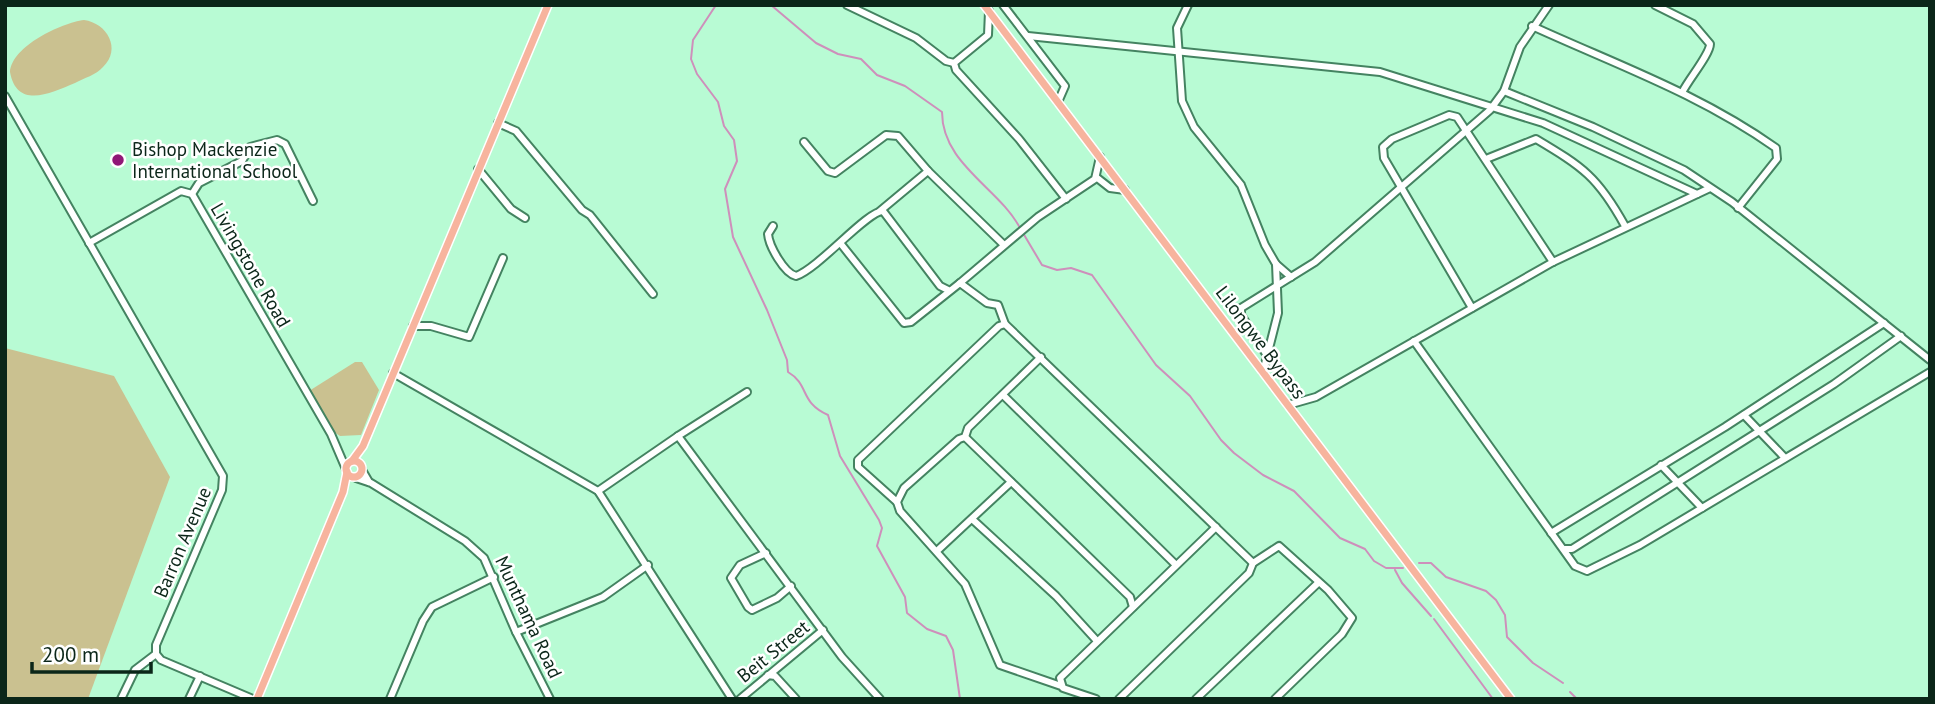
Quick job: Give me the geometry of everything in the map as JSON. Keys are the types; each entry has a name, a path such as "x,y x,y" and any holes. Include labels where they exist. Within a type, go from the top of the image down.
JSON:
{"main road":[{"path":"255,699 343,492 346,471 363,446 548,5"},
{"name":"Lilongwe Bypass","path":"986,8 1511,699"},
{"path":"343,492 362,467 363,446"},
{"path":"352,461 362,467"},
{"path":"346,471 351,478 356,478"}],"street":[{"path":"847,5 916,37 946,61 954,63"},
{"path":"1003,5 1065,86 1058,102"},
{"path":"1188,5 1177,28 1182,101 1191,124 1241,185 1249,198 1255,226 1276,264 1291,278"},
{"path":"1268,357 1241,315 1241,308 1315,262 1493,106 1504,91 1513,58 1532,26 1549,5"},
{"path":"1655,5 1693,24 1710,44 1709,53 1699,63 1683,91"},
{"path":"986,8 989,33"},
{"path":"1532,26 1683,91 1742,124 1778,151 1777,159 1738,208"},
{"path":"954,63 989,33 1002,28"},
{"path":"1028,36 1380,72 1543,123 1697,194"},
{"path":"954,63 958,73 1019,139 1066,199"},
{"path":"1504,91 1626,141 1685,170 1738,208 1930,360"},
{"path":"5,96 89,243"},
{"path":"1472,308 1384,158 1386,142 1449,115 1457,117 1553,262"},
{"path":"498,123 516,131 582,210 590,215 653,294"},
{"path":"1486,159 1536,139 1543,123"},
{"path":"804,142 828,170 835,173 886,135 895,134 928,171 1003,244"},
{"path":"1536,139 1582,167 1612,202 1625,226"},
{"path":"192,194 199,183 242,161 250,147 277,140 285,144 313,201"},
{"path":"841,244 901,322 911,322 1003,244 1096,177 1100,157"},
{"path":"478,169 511,209 525,218"},
{"path":"773,226 768,234 769,242 793,276 799,276 928,171"},
{"path":"1096,177 1110,188 1125,190"},
{"path":"1288,405 1316,397 1553,262 1710,188"},
{"name":"Livingstone Road","path":"89,243 181,191 192,194 341,453 346,471"},
{"path":"880,211 889,216 940,286 948,290"},
{"name":"Barron Avenue","path":"89,243 224,481 156,645 156,654"},
{"path":"413,326 431,326 469,337 503,258"},
{"path":"1264,372 1278,313 1276,264"},
{"path":"960,283 987,303 1000,306 1005,324 1253,563"},
{"path":"1551,533 1744,415 1884,323"},
{"path":"1005,324 999,326 858,460 858,467 897,502 900,511 938,550 968,589 1000,665 1096,699"},
{"path":"1564,549 1572,549 1760,431 1874,358 1901,336"},
{"path":"1414,341 1575,566 1587,571 1625,554 1930,372"},
{"path":"965,438 968,428 1041,357"},
{"path":"393,373 598,491 732,699"},
{"path":"598,491 747,392"},
{"path":"1003,395 1176,565"},
{"path":"1744,415 1785,458"},
{"path":"678,436 823,630"},
{"path":"897,502 904,488 959,439 965,438"},
{"path":"965,438 1130,597 1133,607"},
{"name":"Livingstone Road","path":"341,453 352,461"},
{"path":"1661,465 1702,508"},
{"name":"Munthama Road","path":"362,467 371,483"},
{"name":"Munthama Road","path":"356,478 371,483 466,541 484,558 516,632 550,699"},
{"path":"938,550 1011,482"},
{"path":"972,519 1056,596 1097,640"},
{"path":"1061,686 1060,678 1097,640 1216,527"},
{"path":"1119,699 1249,573 1253,563 1274,547 1282,547 1352,618 1342,634 1275,699"},
{"path":"766,553 740,565 731,578 748,607 752,610 760,607 791,586"},
{"path":"516,632 603,597 648,565"},
{"path":"390,699 423,621 432,607 494,577"},
{"path":"1196,699 1318,583"},
{"name":"Beit Street","path":"740,699 823,630 842,657 880,699"},
{"path":"121,699 135,670 156,654 161,660 255,699"},
{"path":"768,675 775,676 796,699"},
{"path":"189,699 200,676"}],"shaded area":[{"path":"84,20 99,26 109,38 111,52 103,67 90,76 46,94 27,95 20,91 10,72 19,53 39,37"},
{"path":"5,348 114,376 170,477 88,699 5,699"},
{"path":"355,362 362,362 379,390 361,435 340,436 334,432 309,391"}],"waterway":[{"path":"716,5 693,40 691,59 697,74 718,102 724,126 734,140 737,161 725,189 733,237 767,310 787,360 788,372 799,382 813,405 828,415 840,456 879,520 882,528 877,546 905,597 907,613 927,629 946,636 953,650 960,699"},
{"path":"771,5 816,43 838,54 861,59 877,75 905,86 942,112 944,130 961,161 999,200 1020,228"},
{"path":"1023,233 1042,265 1057,270 1071,268 1092,275 1156,365 1190,396 1221,440 1234,453 1263,475 1294,491 1340,538 1365,549 1374,561 1386,568 1403,568"},
{"path":"1419,563 1431,563 1446,577 1486,591 1496,600 1505,615 1507,637 1533,663 1563,683"},
{"path":"1395,570 1402,583 1431,616"},
{"path":"1434,619 1493,699"},
{"path":"1570,692 1577,699"}],"place":[{"name":"Bishop Mackenzie International School","path":"118,160"}]}
